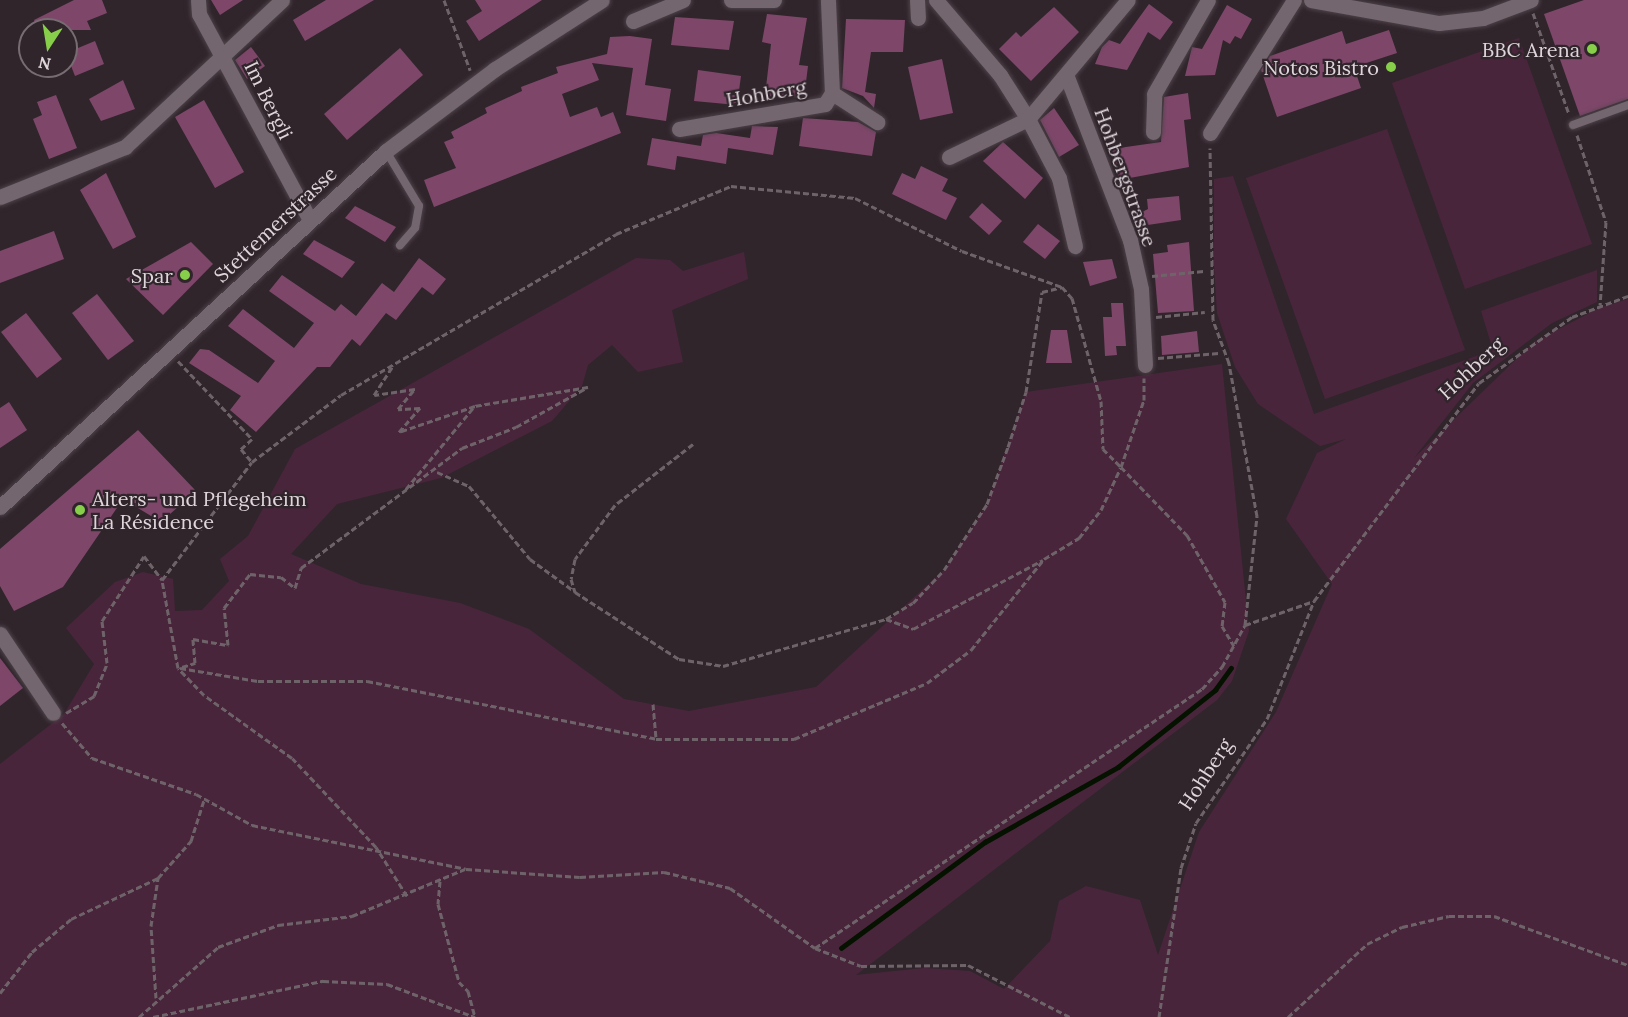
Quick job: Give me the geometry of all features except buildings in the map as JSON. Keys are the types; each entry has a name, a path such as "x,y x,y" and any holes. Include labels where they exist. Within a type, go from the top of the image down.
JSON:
{"street":[{"name":"Im Bergli","path":"198,0 199,14 309,218"},
{"path":"0,197 125,147 222,53 282,0"},
{"name":"Stettemerstrasse","path":"0,507 170,353 309,218 386,151 475,83 602,0"},
{"path":"633,21 682,0"},
{"path":"731,0 774,0"},
{"name":"Hohberg","path":"679,129 825,104 832,93 828,0"},
{"path":"917,0 918,18"},
{"path":"936,0 1000,75 1028,119 1059,178 1075,246"},
{"path":"949,157 1028,119 1067,77 1128,0"},
{"name":"Hohbergstrasse","path":"1153,132 1154,94 1208,0"},
{"path":"1210,133 1294,0"},
{"path":"1311,0 1439,23 1483,18 1530,0"},
{"name":"Hohbergstrasse","path":"1067,77 1130,240 1141,289 1148,362"},
{"path":"832,93 877,122"},
{"path":"0,634 55,716"}],"lane":[{"path":"1573,125 1628,105"},
{"path":"386,151 419,206 415,228 400,244"}],"path":[{"path":"444,0 475,83"},
{"path":"1530,0 1606,222 1600,305"},
{"path":"815,948 1202,689 1234,646 1245,625 1257,516 1228,363 1213,320 1208,275 1210,133"},
{"path":"162,580 252,462 394,364 616,234 731,186 855,198 962,251 1062,287 1072,298 1101,401 1103,449 1187,535 1226,602 1222,626 1234,646"},
{"path":"1143,277 1204,271"},
{"path":"437,472 469,486 530,559 575,592 679,659 703,666 783,652 886,619 913,603 944,570 987,504 1026,392 1042,292 1062,287"},
{"name":"Hohberg","path":"1159,1017 1181,868 1196,823 1267,719 1314,601 1479,383 1530,342 1600,305 1628,296"},
{"path":"1147,318 1205,312"},
{"path":"170,353 252,439 241,449 252,462"},
{"path":"886,619 913,629 1079,538 1101,510 1121,467 1144,400 1148,362 1219,353"},
{"path":"178,668 195,663 192,639 228,645 224,608 250,574 281,577 295,588 301,568 405,490 437,472 462,448 516,427 588,387 475,406 399,432 420,408 398,409 415,389 374,395 394,364"},
{"path":"405,490 475,406"},
{"path":"575,592 571,579 575,560 615,505 693,444"},
{"path":"407,896 376,847 292,758 204,694 178,668 162,580 144,556 102,621 107,663 94,696 55,716 92,758 204,800 252,825 376,847 418,862 580,877 664,872 730,888 815,948 861,966 968,965 1070,1017"},
{"path":"178,668 258,681 367,681 656,739 794,739 927,683 971,650 1044,559"},
{"path":"1245,625 1314,601"},
{"path":"653,704 656,739"},
{"path":"0,993 32,952 71,919 158,878 191,841 204,800"},
{"path":"139,1017 156,998 218,947 278,926 352,916 407,896 466,868"},
{"path":"156,998 151,926 158,878"},
{"path":"440,880 438,904 459,982 468,991 475,1017"},
{"path":"1288,1017 1367,944 1402,927 1449,916 1494,916 1628,965"},
{"path":"153,1017 323,981 387,984 475,1017"}],"shaded area":[{"path":"1519,38 1592,244 1465,289 1392,83"},
{"path":"1387,129 1465,350 1325,399 1246,178"},
{"path":"1233,176 1314,414 1493,350 1481,311 1597,270 1597,302 1552,323 1473,383 1414,458 1534,342 1599,308 1628,299 1628,1017 0,1017 0,764 64,714 94,664 66,628 115,582 143,572 173,579 175,611 202,610 229,581 220,559 248,536 295,449 636,258 670,260 683,271 744,252 748,279 672,310 683,362 638,372 612,345 588,365 582,386 552,421 441,478 337,504 291,554 361,584 460,603 529,629 624,699 689,711 816,687 944,570 987,504 1026,392 1222,364 1249,631 1232,681 1217,700 856,975 924,968 970,971 1004,989 1050,941 1059,901 1086,886 1140,900 1158,955 1199,832 1276,712 1332,584 1286,519 1317,453 1346,439 1320,446 1258,404 1235,367 1217,313 1214,265 1214,179"}],"waterway":[{"path":"841,948 985,842 1118,767 1215,690 1231,668"}],"place":[{"name":"BBC Arena","path":"1592,49"},
{"name":"Notos Bistro","path":"1391,67"},
{"name":"Spar","path":"185,275"},
{"name":"Alters- und Pflegeheim La Résidence","path":"80,510"}]}
